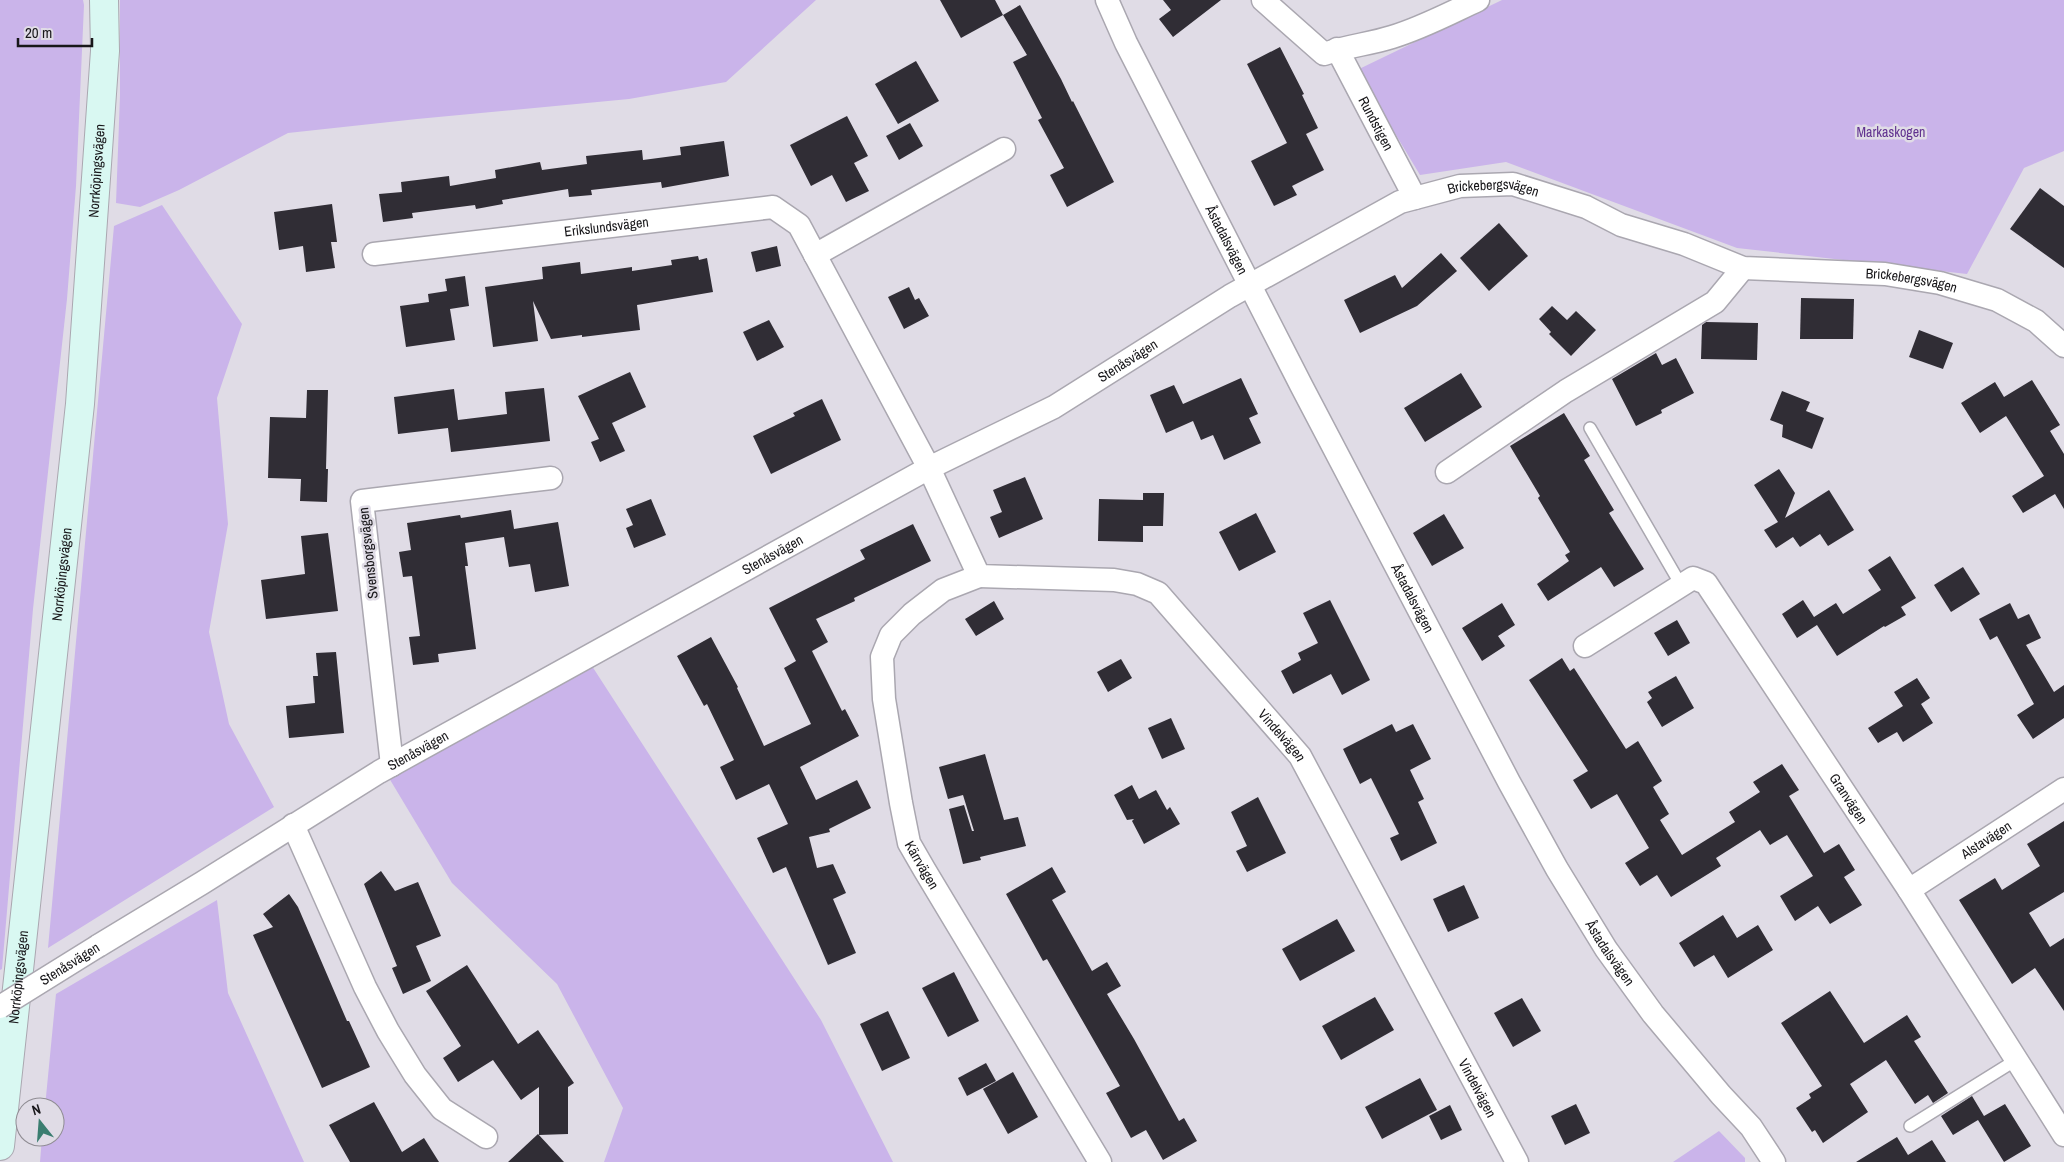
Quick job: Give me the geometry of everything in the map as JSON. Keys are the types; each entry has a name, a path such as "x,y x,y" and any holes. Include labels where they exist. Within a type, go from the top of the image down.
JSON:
{"main road":[{"name":"Norrköpingsvägen","path":"0,1146 80,404 106,51 104,0"}],"street":[{"name":"Åstadalsvägen","path":"1107,0 1131,52 1302,387 1509,782 1557,869 1606,949 1653,1014 1721,1095 1751,1127 1774,1162"},
{"path":"1262,0 1324,54 1337,49 1391,38 1414,30 1478,0"},
{"name":"Rundstigen","path":"1337,49 1415,198"},
{"path":"815,254 1004,149"},
{"name":"Brickebergsvägen","path":"1251,284 1400,202 1460,186 1513,184 1586,207 1621,225 1684,244 1743,268 1885,274 1940,283 1997,300 2036,321 2064,346"},
{"name":"Erikslundsvägen","path":"374,254 773,207 799,225 929,468"},
{"path":"1447,472 1566,391 1715,302 1743,268"},
{"name":"Stenåsvägen","path":"0,1007 202,884 293,825 392,766 929,468 1054,407 1251,284"},
{"path":"929,468 979,576"},
{"name":"Svensborgsvägen","path":"392,766 362,501 551,478"},
{"name":"Kärrvägen","path":"979,576 942,590 912,614 891,635 882,657 884,699 902,811 909,843 1100,1162"},
{"name":"Vindelvägen","path":"979,576 1114,580 1137,584 1158,592 1300,756 1517,1162"},
{"name":"Granvägen","path":"1585,646 1693,578 1706,583 1909,890 2064,1135"},
{"name":"Alstavägen","path":"1909,890 2064,789"},
{"path":"293,825 365,987 388,1031 415,1075 442,1109 486,1137"}],"lane":[{"path":"1590,428 1681,585"},
{"path":"1910,1126 2016,1060"}],"green space":[{"path":"0,0 83,0 84,5 76,186 67,299 33,609 2,969 0,970"},
{"path":"120,0 816,0 726,82 629,99 288,133 179,190 140,207 116,203 120,96"},
{"name":"Markaskogen","path":"1502,0 2064,0 2064,151 2024,168 1967,274 1737,248 1506,162 1420,175 1357,70"},
{"path":"162,205 242,324 217,398 228,524 209,632 229,724 274,807 48,948 114,226"},
{"path":"590,663 821,1020 893,1162 604,1162 623,1108 557,984 452,883 389,778"},
{"path":"217,900 228,993 304,1162 40,1162 41,1147 65,1147 65,1097 46,1097 56,994"},
{"path":"1719,1131 1745,1158 1745,1162 1673,1162"}],"building":[{"path":"940,0 995,0 1003,15 961,38"},
{"path":"1163,0 1221,0 1173,37 1159,19 1171,10"},
{"path":"1020,5 1073,101 1114,182 1067,207 1050,175 1064,168 1038,120 1042,118 1013,62 1027,55 1003,15"},
{"path":"1280,47 1304,94 1302,95 1318,128 1306,134 1324,170 1292,186 1297,195 1274,206 1251,161 1287,143 1247,64"},
{"path":"916,61 939,101 898,124 875,84"},
{"path":"847,116 868,156 854,163 869,191 846,202 832,175 811,186 790,145"},
{"path":"910,123 923,146 899,160 886,136"},
{"path":"724,141 729,176 662,188 661,182 591,190 592,195 569,197 568,189 502,200 503,204 476,209 475,205 412,213 413,218 383,222 379,194 402,192 401,182 449,176 450,186 496,178 495,170 540,162 542,170 587,164 586,156 642,150 643,160 681,155 680,147"},
{"path":"2040,188 2064,206 2064,268 2010,229"},
{"path":"332,204 337,242 331,242 335,268 306,272 303,246 279,250 274,212"},
{"path":"1499,223 1528,256 1489,291 1460,258"},
{"path":"777,246 781,266 756,272 751,252"},
{"path":"1441,253 1457,271 1417,306 1360,333 1344,300 1395,275 1402,288"},
{"path":"698,256 699,260 707,258 713,292 637,305 640,330 551,339 533,301 538,341 493,347 485,287 543,279 542,267 580,262 581,274 632,267 632,271 672,265 671,260"},
{"path":"465,276 469,306 450,309 455,340 406,347 400,306 429,302 428,294 447,291 445,279"},
{"path":"909,287 915,300 919,298 929,316 904,329 888,297"},
{"path":"1801,298 1854,299 1853,339 1800,339"},
{"path":"1552,306 1567,320 1576,311 1596,330 1571,356 1549,334 1551,332 1539,319"},
{"path":"769,320 784,347 757,361 743,332"},
{"path":"1706,322 1758,323 1757,360 1701,359 1702,325"},
{"path":"1919,330 1953,343 1943,369 1909,357"},
{"path":"1656,353 1662,365 1676,358 1694,393 1661,410 1662,413 1636,426 1612,379"},
{"path":"630,372 646,407 612,423 625,451 600,462 591,442 599,439 578,396"},
{"path":"1461,373 1482,407 1425,442 1404,408"},
{"path":"1241,378 1258,414 1249,418 1261,443 1224,460 1213,435 1201,440 1193,421 1166,433 1150,395 1174,385 1183,404"},
{"path":"2032,380 2060,425 2050,431 2064,454 2064,509 2055,494 2023,513 2012,496 2044,476 2006,416 1980,433 1961,403 1995,382 2004,397"},
{"path":"544,388 550,441 451,452 448,428 398,434 394,397 454,389 458,420 507,414 505,392"},
{"path":"307,390 328,390 327,502 300,501 301,479 268,478 270,417 306,418"},
{"path":"1782,391 1810,402 1806,411 1824,418 1812,449 1782,437 1783,425 1770,420"},
{"path":"822,399 841,440 771,474 753,436 795,416 793,413"},
{"path":"1564,413 1590,456 1584,460 1614,510 1609,513 1644,569 1614,587 1601,567 1548,601 1537,584 1569,561 1565,555 1570,552 1510,446"},
{"path":"1779,469 1795,493 1785,518 1829,490 1854,530 1828,546 1820,534 1800,547 1793,537 1776,548 1764,530 1778,522 1754,485"},
{"path":"1025,477 1043,519 999,538 990,517 1002,512 993,490"},
{"path":"1143,493 1164,493 1163,526 1143,526 1143,542 1098,541 1099,499 1143,500"},
{"path":"651,499 666,535 634,548 626,528 633,525 626,509"},
{"path":"511,510 514,529 558,522 569,586 535,592 530,564 509,567 504,537 465,543 468,566 465,566 476,649 438,654 439,662 413,665 409,637 420,636 412,576 403,577 399,552 411,550 407,523 460,515 461,518"},
{"path":"1256,513 1276,552 1239,571 1219,532"},
{"path":"1444,514 1464,548 1432,566 1413,533"},
{"path":"913,524 931,561 854,598 855,601 816,619 828,642 812,651 842,711 845,709 859,736 800,767 816,800 857,780 871,808 829,829 830,832 809,837 817,868 833,864 846,893 833,899 856,953 828,965 786,867 773,873 757,838 788,824 769,784 736,800 720,767 734,760 707,704 704,706 677,656 711,637 738,687 764,746 811,724 784,668 796,661 769,608 865,559 860,550"},
{"path":"328,533 338,611 266,619 261,580 305,574 301,536"},
{"path":"1890,556 1916,598 1901,607 1906,615 1884,626 1837,656 1817,625 1797,638 1782,614 1803,600 1814,617 1836,603 1843,614 1881,590 1868,570"},
{"path":"1963,567 1980,594 1951,612 1934,585"},
{"path":"1330,600 1370,680 1342,695 1331,674 1293,694 1281,671 1301,660 1298,653 1318,643 1303,613"},
{"path":"994,601 1004,619 976,636 965,619"},
{"path":"1502,603 1515,625 1498,636 1505,646 1482,661 1462,628"},
{"path":"2010,603 2018,619 2029,614 2041,638 2026,645 2054,692 2064,685 2064,718 2033,739 2017,715 2034,704 1997,636 1990,640 1979,619"},
{"path":"1677,620 1690,643 1668,656 1654,633"},
{"path":"336,652 344,733 289,738 286,706 315,703 313,676 318,676 316,653"},
{"path":"1562,658 1570,671 1574,668 1626,749 1638,741 1662,781 1653,787 1669,814 1660,820 1682,855 1735,822 1729,812 1760,792 1753,782 1782,764 1799,790 1789,796 1824,853 1839,844 1855,870 1844,877 1862,905 1830,924 1818,906 1795,921 1780,896 1813,876 1787,835 1770,845 1760,830 1716,858 1721,866 1671,897 1657,875 1640,886 1625,863 1649,848 1617,794 1591,809 1573,780 1588,771 1529,680"},
{"path":"1121,659 1132,678 1108,692 1097,672"},
{"path":"1676,676 1694,708 1662,727 1647,702 1652,698 1648,692"},
{"path":"1917,678 1930,698 1921,704 1933,723 1903,742 1897,732 1878,743 1868,728 1903,706 1894,692"},
{"path":"1171,718 1185,749 1162,759 1148,728"},
{"path":"1392,724 1396,732 1413,724 1431,759 1410,770 1424,799 1418,802 1437,843 1401,861 1390,838 1399,834 1371,778 1360,784 1343,749"},
{"path":"985,754 1004,820 1018,817 1026,846 980,857 981,860 963,864 949,809 964,805 972,831 974,831 963,795 948,799 939,767"},
{"path":"1132,785 1139,799 1156,790 1167,810 1170,807 1180,824 1144,844 1132,821 1134,819 1127,820 1114,795"},
{"path":"1258,797 1286,853 1247,872 1236,851 1247,846 1231,812"},
{"path":"2064,821 2064,892 2029,913 2050,947 2064,938 2064,1011 2035,968 2012,984 1959,900 1995,878 2002,890 2040,866 2027,844"},
{"path":"1052,867 1066,892 1052,900 1092,971 1107,962 1121,986 1107,994 1179,1121 1184,1118 1197,1141 1163,1160 1146,1130 1131,1138 1106,1093 1120,1086 1047,959 1043,961 1006,894"},
{"path":"381,871 395,891 418,882 441,936 416,946 431,981 403,994 392,968 397,966 364,884"},
{"path":"1464,885 1479,918 1448,932 1433,899"},
{"path":"289,894 298,907 347,1021 349,1021 370,1067 322,1088 253,935 273,927 263,914"},
{"path":"1723,915 1737,938 1758,925 1773,950 1728,978 1714,955 1694,967 1679,943"},
{"path":"1337,919 1355,951 1300,981 1282,949"},
{"path":"467,965 518,1044 538,1030 574,1083 568,1087 568,1134 539,1135 539,1087 521,1100 493,1060 458,1082 443,1058 461,1046 426,991"},
{"path":"954,972 979,1021 948,1037 922,988"},
{"path":"1830,991 1864,1043 1907,1015 1921,1037 1914,1041 1948,1093 1933,1103 1928,1095 1915,1104 1886,1060 1850,1084 1868,1112 1823,1143 1815,1130 1812,1132 1796,1108 1811,1098 1809,1094 1822,1086 1781,1023"},
{"path":"1375,997 1394,1030 1341,1060 1322,1026"},
{"path":"1522,998 1541,1031 1513,1047 1494,1013"},
{"path":"888,1011 910,1058 882,1071 860,1024"},
{"path":"986,1063 996,1081 967,1096 958,1078"},
{"path":"1013,1072 1038,1117 1008,1134 983,1089"},
{"path":"1420,1078 1437,1110 1382,1139 1365,1107"},
{"path":"1972,1096 1984,1116 2005,1104 2031,1146 2004,1162 1978,1120 1953,1135 1941,1116"},
{"path":"374,1102 402,1152 424,1138 439,1162 350,1162 329,1125"},
{"path":"1576,1104 1590,1133 1565,1145 1551,1116"},
{"path":"1450,1105 1462,1130 1441,1140 1429,1116"},
{"path":"538,1134 564,1162 508,1162"},
{"path":"1897,1137 1908,1155 1932,1140 1946,1162 1856,1162"}]}
